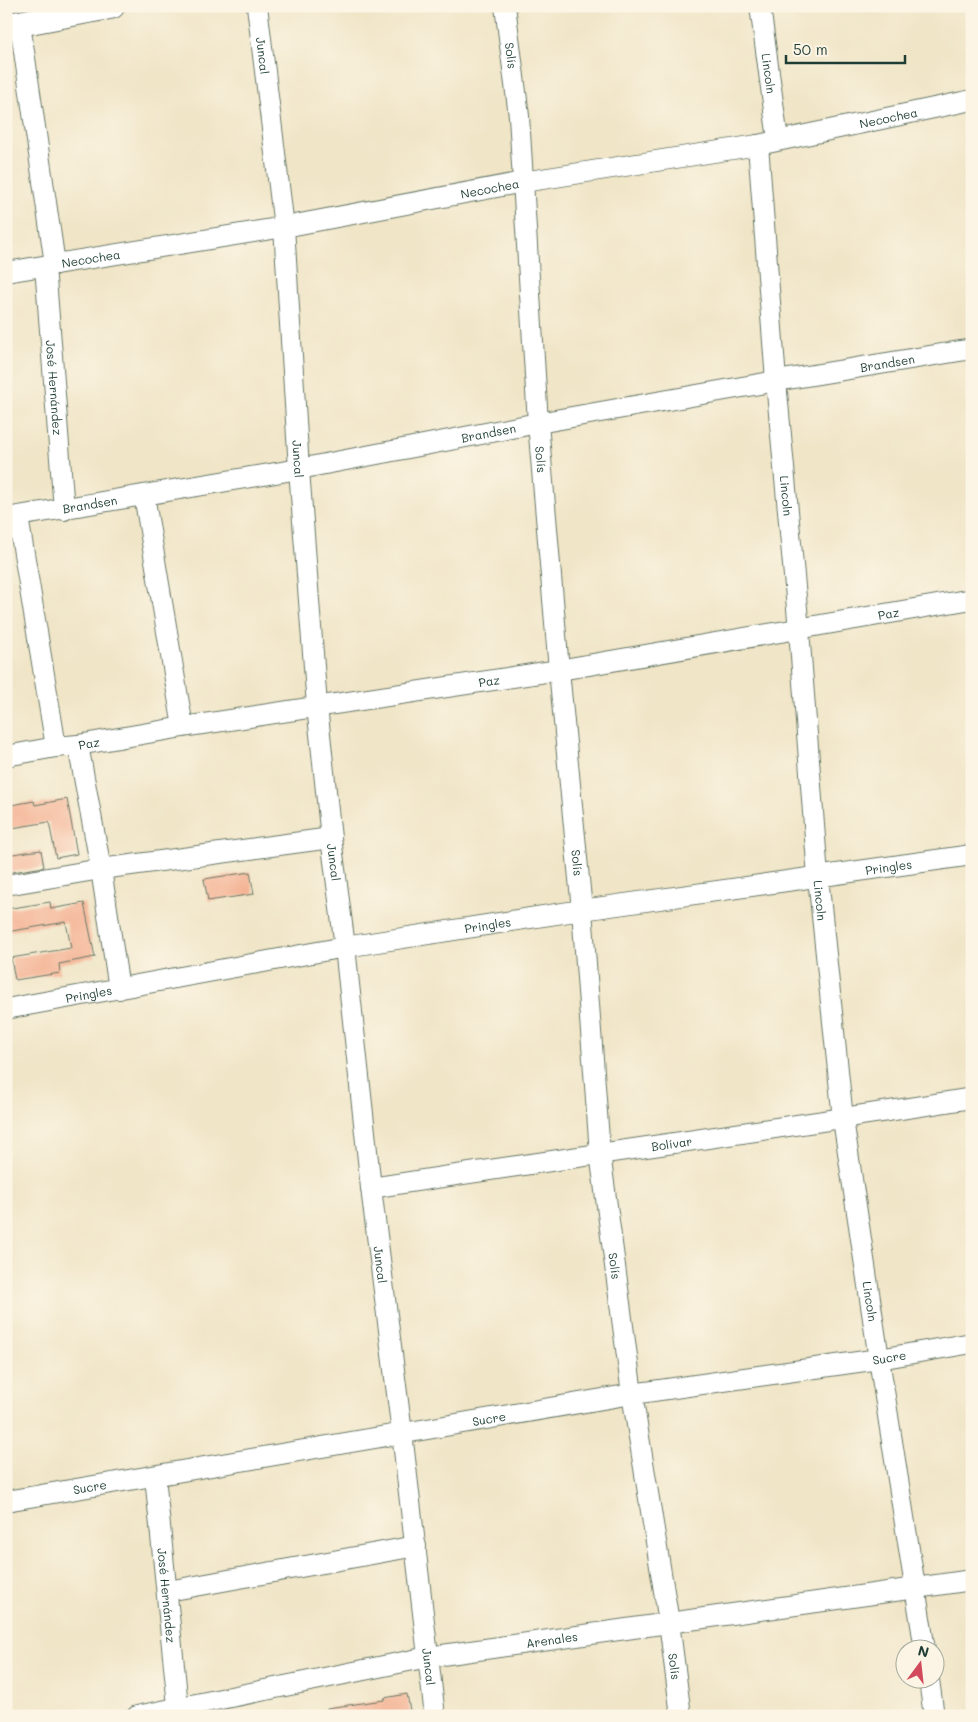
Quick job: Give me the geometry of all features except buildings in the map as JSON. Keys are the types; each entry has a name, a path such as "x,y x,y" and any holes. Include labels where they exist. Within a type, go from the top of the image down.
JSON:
{"main road":[{"path":"13,25 112,6"}],"street":[{"name":"Juncal","path":"257,6 284,227 299,469 318,706 331,838 435,1716"},
{"name":"Solís","path":"505,6 520,116 522,182 538,424 558,670 582,910 600,1153 632,1394 669,1622 682,1716"},
{"name":"Lincoln","path":"760,6 778,140"},
{"name":"José Hernández","path":"13,25 50,265 64,510"},
{"name":"Necochea","path":"6,272 284,227 522,182 758,145 972,100"},
{"name":"Lincoln","path":"758,145 818,877 843,1119 924,1640"},
{"name":"Brandsen","path":"12,518 299,469 776,381 972,348"},
{"path":"144,495 183,727"},
{"path":"12,518 56,747"},
{"name":"Paz","path":"6,756 558,670 972,599"},
{"path":"78,746 101,869 120,989"},
{"path":"6,885 101,869 331,838"},
{"name":"Pringles","path":"6,1009 345,947 582,910 972,855"},
{"name":"Bolívar","path":"371,1188 600,1153 843,1119 972,1098"},
{"name":"Sucre","path":"6,1501 632,1394 879,1359 972,1343"},
{"name":"José Hernández","path":"155,1476 168,1591 178,1712"},
{"path":"168,1591 416,1546"},
{"name":"Arenales","path":"137,1716 178,1712 428,1657 972,1580"},
{"path":"930,1690 934,1716"}]}
